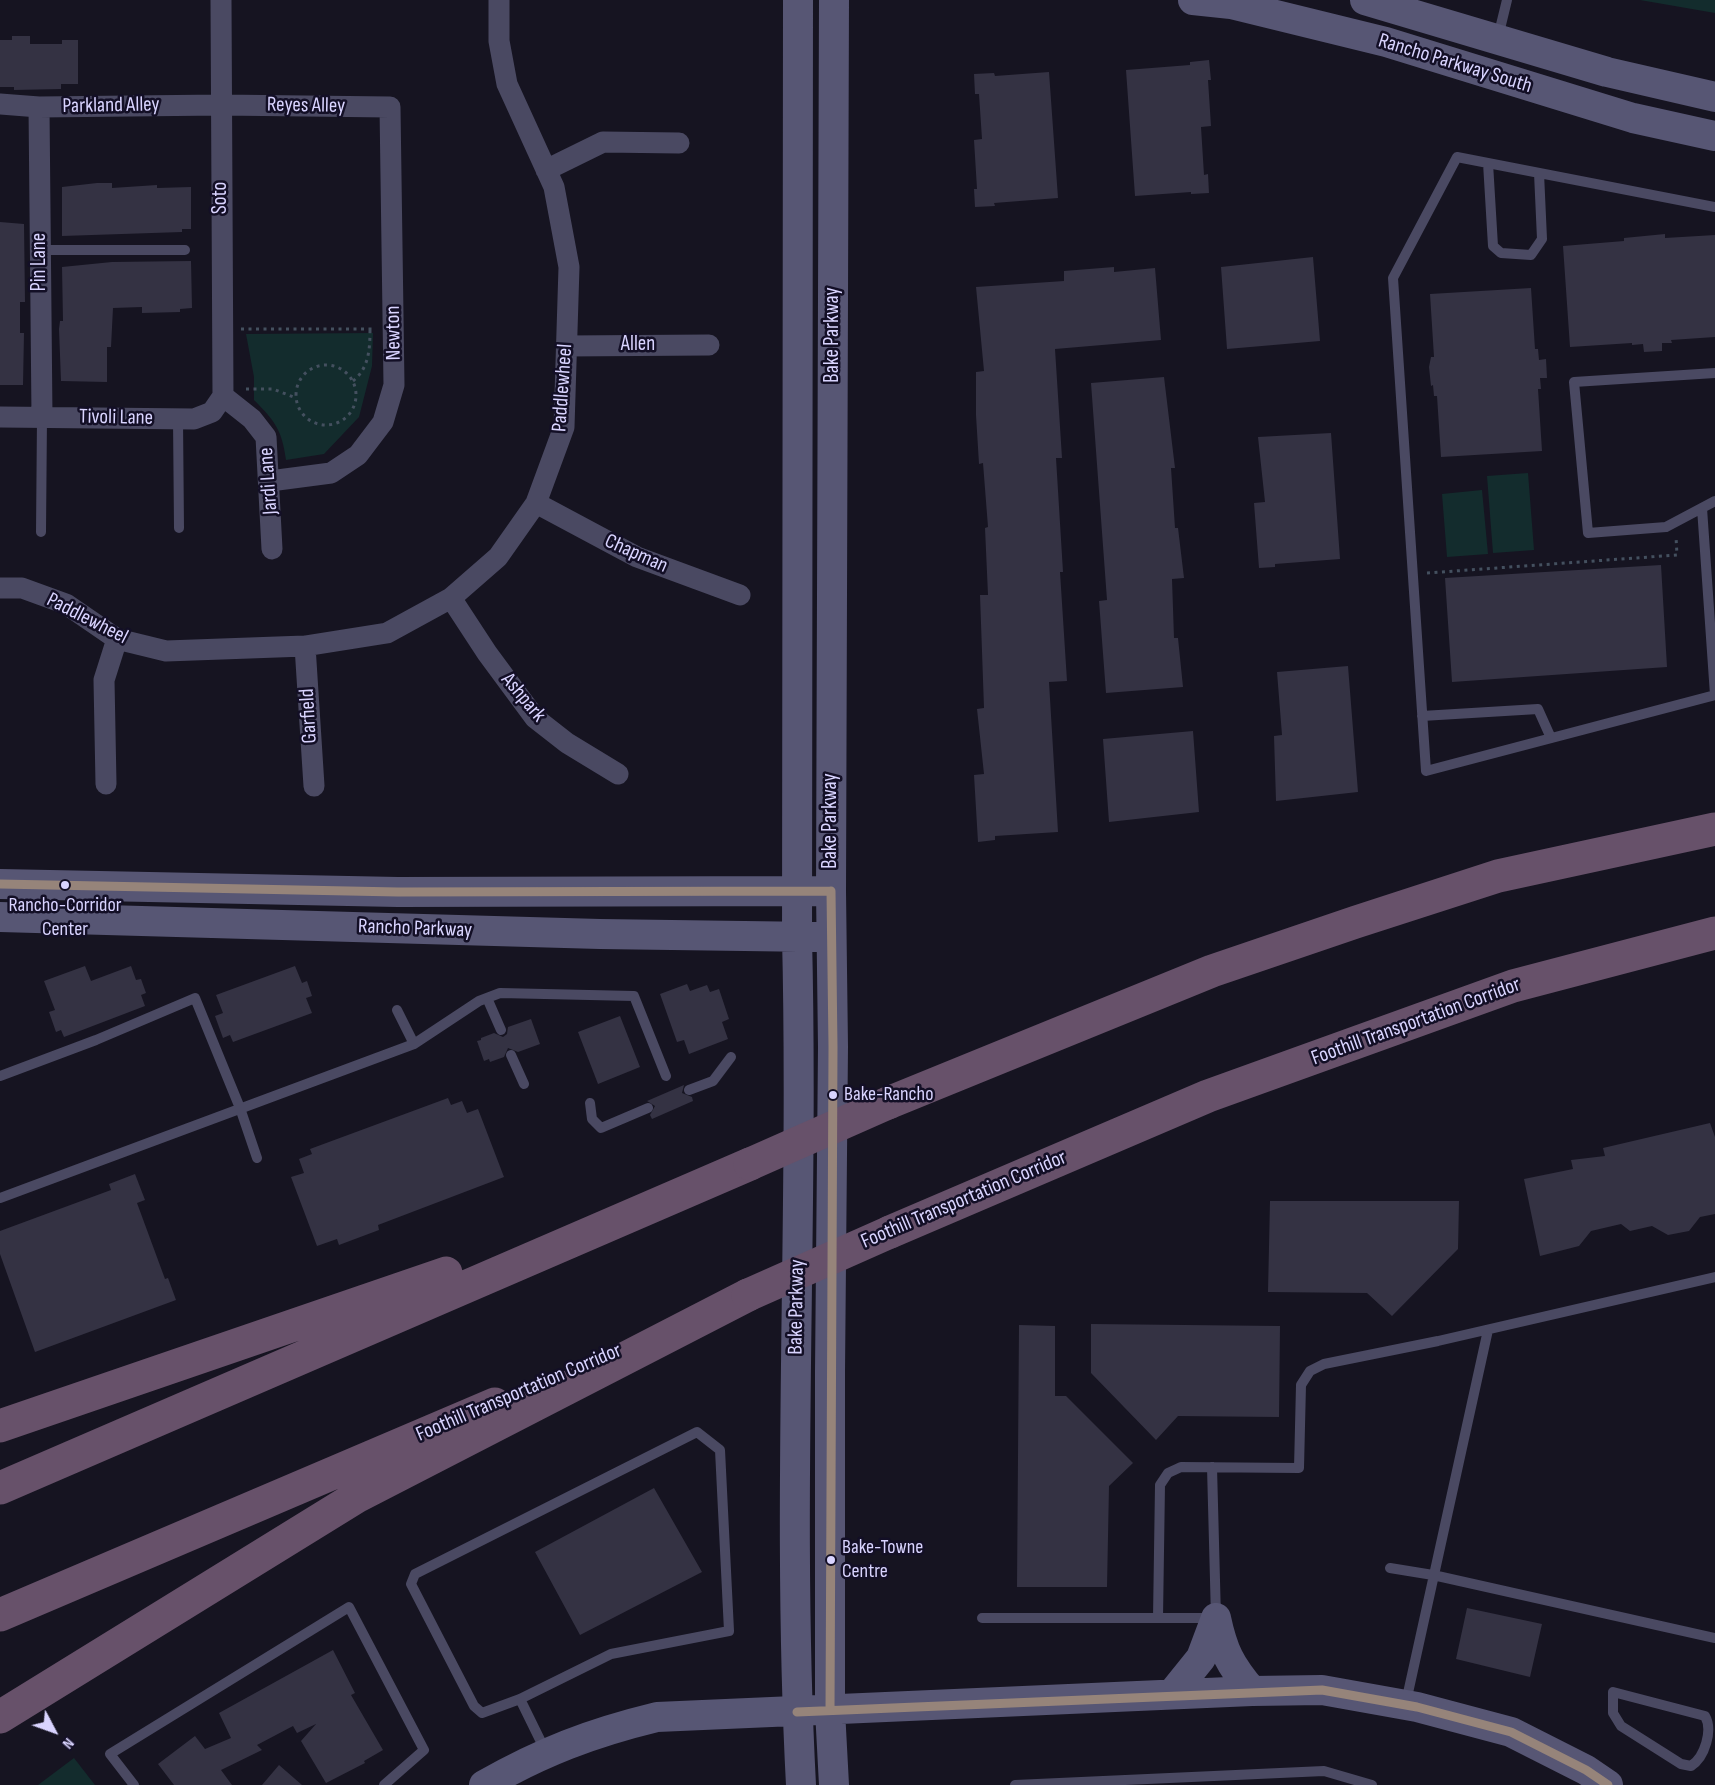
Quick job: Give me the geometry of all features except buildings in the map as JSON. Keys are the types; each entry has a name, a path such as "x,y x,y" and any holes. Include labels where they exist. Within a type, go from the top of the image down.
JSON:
{"highway":[{"path":"0,1488 888,1103 1212,971 1498,876 1715,818"},
{"path":"1498,876 1715,829"},
{"name":"Foothill Transportation Corridor","path":"0,1615 1208,1096 1513,986 1715,933"},
{"path":"1513,986 1715,951"},
{"path":"0,1426 447,1273 519,1263"},
{"path":"0,1717 358,1496 748,1295"}],"main road":[{"name":"Bake Parkway","path":"798,0 797,937 800,1047 797,1712 801,1785"},
{"name":"Bake Parkway","path":"834,0 830,1710 834,1785"},
{"name":"Rancho Parkway South","path":"1193,0 1231,2 1390,27 1498,38 1607,72 1715,97"},
{"name":"Rancho Parkway South","path":"1365,0 1390,27 1633,118 1715,136"},
{"name":"Rancho Parkway","path":"0,884 398,892 831,891"},
{"path":"388,928 392,916 412,912 535,912 595,890"},
{"name":"Rancho Parkway","path":"0,917 388,928 831,936"},
{"path":"1172,1694 1201,1658 1216,1618"},
{"path":"1216,1618 1225,1654 1232,1668 1252,1691"},
{"path":"484,1785 546,1752 602,1731 657,1717 711,1713 797,1712 1078,1700 1172,1694 1322,1690 1406,1705 1511,1732 1586,1770 1608,1785"}],"street":[{"name":"Soto","path":"221,0 223,393"},
{"name":"Paddlewheel","path":"0,588 22,588 66,604 117,639 166,651 305,646 387,633 451,598 498,557 536,503 564,427 569,267 554,187 507,84 499,41 499,0"},
{"name":"Parkland Alley","path":"0,104 39,107 221,105"},
{"name":"Reyes Alley","path":"221,105 390,107"},
{"name":"Pin Lane","path":"39,107 42,417"},
{"name":"Newton","path":"270,481 331,473 358,455 383,422 394,385 390,107"},
{"path":"546,170 603,142 680,143"},
{"name":"Allen","path":"566,346 709,345"},
{"name":"Tivoli Lane","path":"0,417 194,419 212,412 223,393"},
{"name":"Jardi Lane","path":"223,393 252,419 266,437 272,549"},
{"name":"Chapman","path":"536,503 637,557 740,595"},
{"name":"Ashpark","path":"451,598 535,718 567,743 618,774"},
{"path":"106,784 104,680 117,639"},
{"name":"Garfield","path":"305,646 314,786"}],"lane":[{"path":"1498,38 1507,0"},
{"path":"1702,508 1715,695 1426,771 1393,278 1457,157 1715,207"},
{"path":"1488,163 1493,246 1501,253 1531,255 1542,239 1539,173"},
{"path":"40,250 185,250"},
{"path":"1715,373 1574,382 1588,533 1666,527 1715,501"},
{"path":"41,532 42,417"},
{"path":"178,419 179,528"},
{"path":"1422,716 1538,709 1551,738"},
{"path":"0,1198 414,1044 487,998 500,993 634,996 666,1076"},
{"path":"0,1076 96,1040 195,998 240,1108 257,1158"},
{"path":"487,998 501,1030"},
{"path":"397,1010 414,1044"},
{"path":"511,1054 524,1084"},
{"path":"689,1090 713,1081 731,1057"},
{"path":"590,1103 592,1119 601,1128 648,1108"},
{"path":"1158,1618 1160,1485 1168,1473 1181,1467 1299,1468 1301,1385 1310,1371 1324,1364 1488,1330 1715,1277"},
{"path":"1406,1705 1488,1330"},
{"path":"697,1432 720,1450 729,1631 611,1654 520,1699 482,1713 474,1706 411,1584 415,1574 697,1432"},
{"path":"982,1618 1216,1618 1212,1467"},
{"path":"1390,1568 1433,1575 1715,1638"},
{"path":"134,1785 111,1754 349,1607 424,1750 384,1785"},
{"path":"1613,1692 1705,1716 1709,1731 1697,1762 1691,1766 1681,1764 1621,1726 1613,1713 1613,1692"},
{"path":"520,1699 546,1752"},
{"path":"1015,1785 1324,1771 1372,1785"}],"path":[{"path":"221,329 394,330"},
{"path":"353,381 359,376 369,355 370,329"},
{"path":"319,366 338,368 353,381 356,401 352,411 337,424 327,426 307,419 301,412 296,398 298,384 303,376 319,366"},
{"path":"223,393 273,388 296,398"},
{"path":"1413,574 1677,555 1676,522"}],"green space":[{"path":"1640,0 1715,0 1715,13"},
{"path":"373,333 372,366 359,417 324,454 286,460 280,433 254,400 254,377 246,334"},
{"path":"1528,473 1534,550 1493,553 1487,476"},
{"path":"1482,490 1488,554 1447,557 1442,494"},
{"path":"74,1758 95,1785 38,1785"}],"transit line":[{"path":"0,884 398,892 831,891"},
{"path":"830,1710 833,1047 831,891"},
{"path":"797,1712 1322,1690 1417,1707 1511,1732 1586,1770 1608,1785"}],"place":[{"name":"Rancho-Corridor Center","path":"65,885"},
{"name":"Bake-Rancho","path":"833,1095"},
{"name":"Bake-Towne Centre","path":"831,1560"}]}
